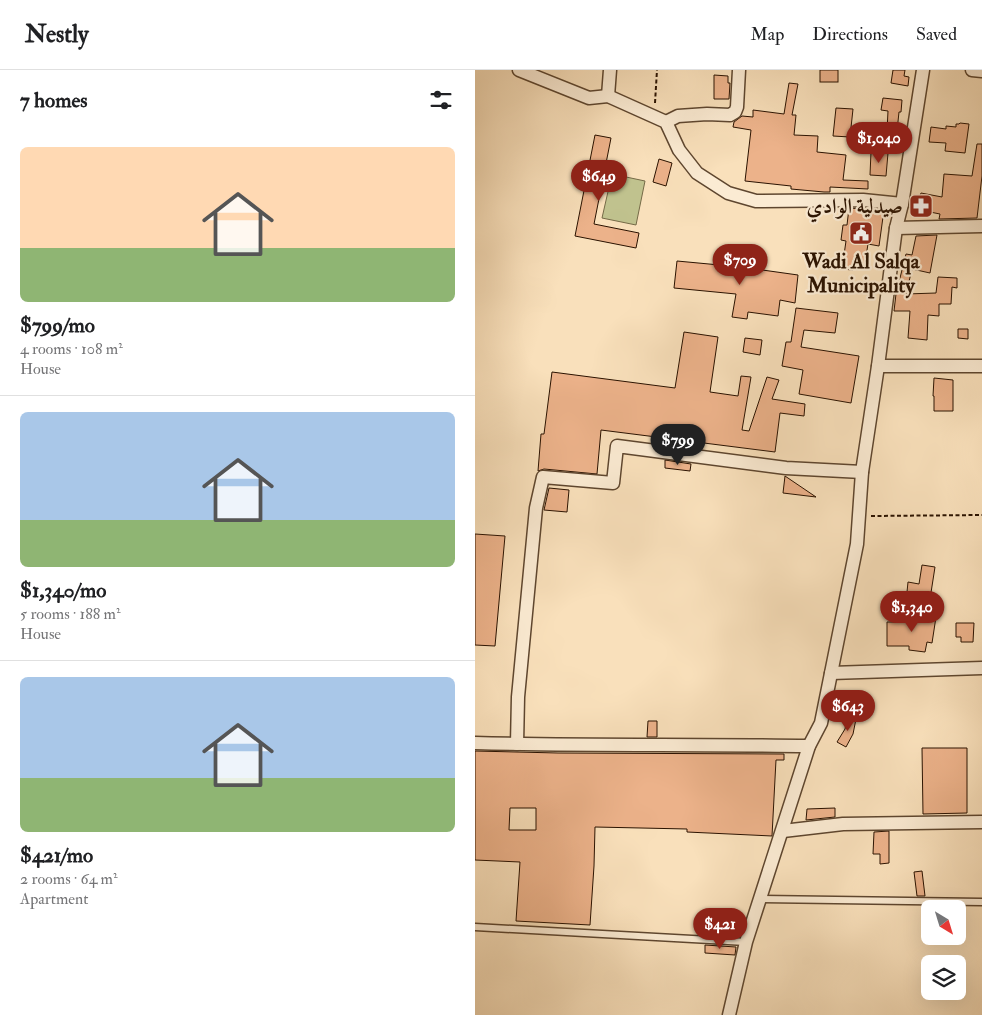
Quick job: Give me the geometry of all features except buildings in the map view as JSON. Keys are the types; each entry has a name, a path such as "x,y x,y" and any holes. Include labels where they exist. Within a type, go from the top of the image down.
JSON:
{"street":[{"path":"519,70 589,98 608,96 666,122 679,150 697,173 727,193 756,200 863,200 902,204"},
{"path":"608,96 610,70"},
{"path":"666,122 678,116 730,115 735,112 739,70"},
{"path":"729,1015 746,942 809,746 821,723 857,544 862,472 896,228 902,204 923,70"},
{"path":"973,70 982,71"},
{"path":"896,228 982,226"},
{"path":"878,366 982,366"},
{"path":"517,744 518,697 536,508 543,477 613,483 617,446 786,468 862,472"},
{"path":"831,673 982,668"},
{"path":"475,743 809,746"},
{"path":"783,831 843,824 982,822"}],"lane":[{"path":"760,899 982,902"},
{"path":"475,927 746,942"}],"path":[{"path":"654,116 657,70"},
{"path":"859,516 982,515"}],"green space":[{"path":"612,174 645,181 636,225 602,218"}],"place":[{"name":"صيدلية الوادي","path":"921,206"},
{"name":"Wadi Al Salqa Municipality","path":"861,233"}]}
